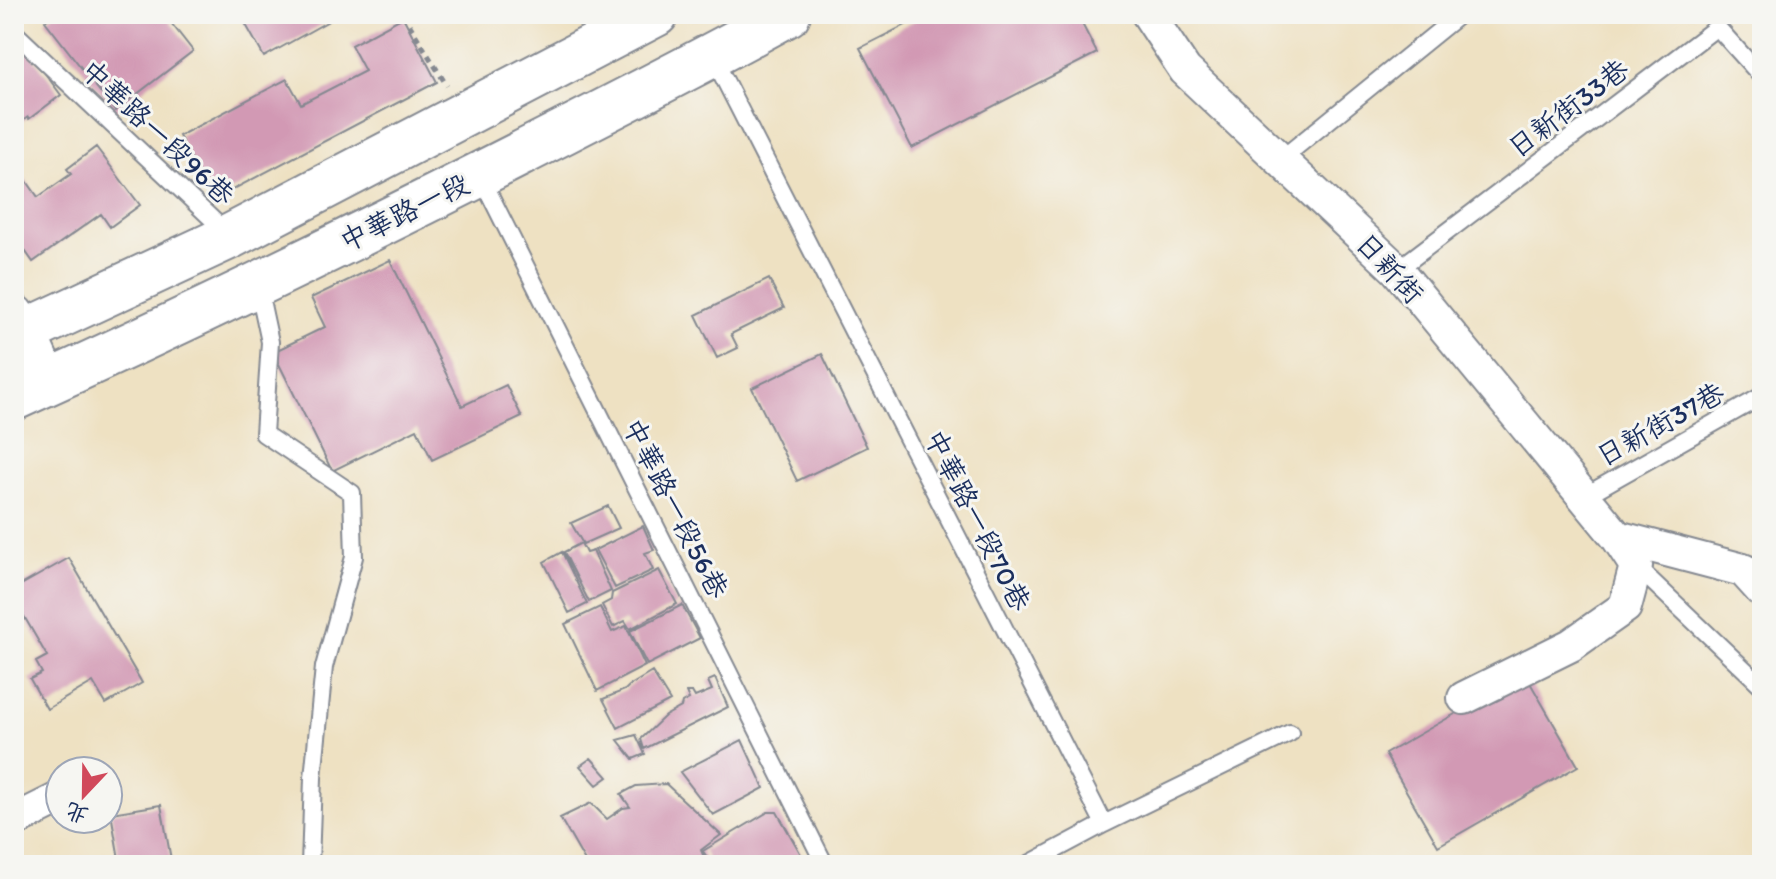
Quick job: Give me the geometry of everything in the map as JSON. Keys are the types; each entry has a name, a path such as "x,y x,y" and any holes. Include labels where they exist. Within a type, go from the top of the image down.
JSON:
{"main road":[{"name":"中華路一段","path":"18,328 231,236 656,14"},
{"name":"中華路一段","path":"31,391 258,284 480,174 788,14"}],"street":[{"name":"日新街","path":"1148,14 1185,70 1397,270 1617,537 1636,566"},
{"path":"18,328 31,391"},
{"path":"1617,537 1743,570 1762,591"},
{"path":"1464,698 1571,645 1625,607 1636,566"},
{"path":"14,821 44,806"}],"lane":[{"path":"1280,160 1460,14"},
{"name":"日新街33巷","path":"1397,270 1717,27 1762,77"},
{"name":"中華路一段96巷","path":"14,32 231,236"},
{"name":"中華路一段70巷","path":"713,55 1104,824"},
{"name":"中華路一段56巷","path":"480,174 825,865"},
{"path":"258,284 270,342 264,434 352,493 354,557 324,667 313,778 310,865"},
{"name":"日新街37巷","path":"1583,497 1762,396"},
{"path":"1636,566 1762,686"},
{"path":"1027,865 1290,733"}],"path":[{"path":"403,14 464,114"}],"building":[{"path":"54,14 164,14 193,51 115,111 45,21"},
{"path":"240,14 341,14 264,57"},
{"path":"927,14 1077,14 1097,53 912,148 860,48"},
{"path":"403,17 437,82 213,200 179,136 287,79 301,104 365,71 351,45"},
{"path":"20,40 61,95 14,127 14,45"},
{"path":"96,147 140,205 110,227 101,214 33,262 14,235 14,163 38,197 71,174 67,169"},
{"path":"390,260 462,406 506,385 522,417 432,460 417,429 332,471 273,352 325,327 311,298"},
{"path":"769,279 784,308 731,334 738,348 717,358 696,315"},
{"path":"822,354 867,447 797,481 752,388"},
{"path":"608,506 619,528 583,544 571,523"},
{"path":"643,526 654,550 645,553 653,570 615,588 595,550"},
{"path":"581,543 586,553 593,551 611,591 589,602 564,552"},
{"path":"562,552 587,604 569,613 544,562"},
{"path":"69,558 142,683 106,704 93,682 47,709 30,679 42,673 36,662 47,656 14,599 14,589"},
{"path":"659,570 677,604 630,629 625,621 613,627 602,605 611,600 612,593"},
{"path":"682,605 700,638 647,665 630,631"},
{"path":"600,607 612,632 626,626 645,666 597,691 565,624"},
{"path":"652,672 670,701 618,728 603,699 625,690"},
{"path":"1525,674 1578,766 1438,846 1385,754"},
{"path":"715,678 728,707 644,749 641,739 689,699 686,692 692,692 695,697 712,690 708,681"},
{"path":"636,735 645,754 633,759 618,740"},
{"path":"742,740 764,788 713,815 680,772"},
{"path":"591,758 608,777 597,785 580,766"},
{"path":"666,784 721,835 701,850 707,865 587,865 560,818 591,803 607,819 630,807 621,794 636,786"},
{"path":"161,805 172,865 120,865 115,835 124,835 124,811"},
{"path":"768,812 777,812 807,865 712,865 703,851"}]}
